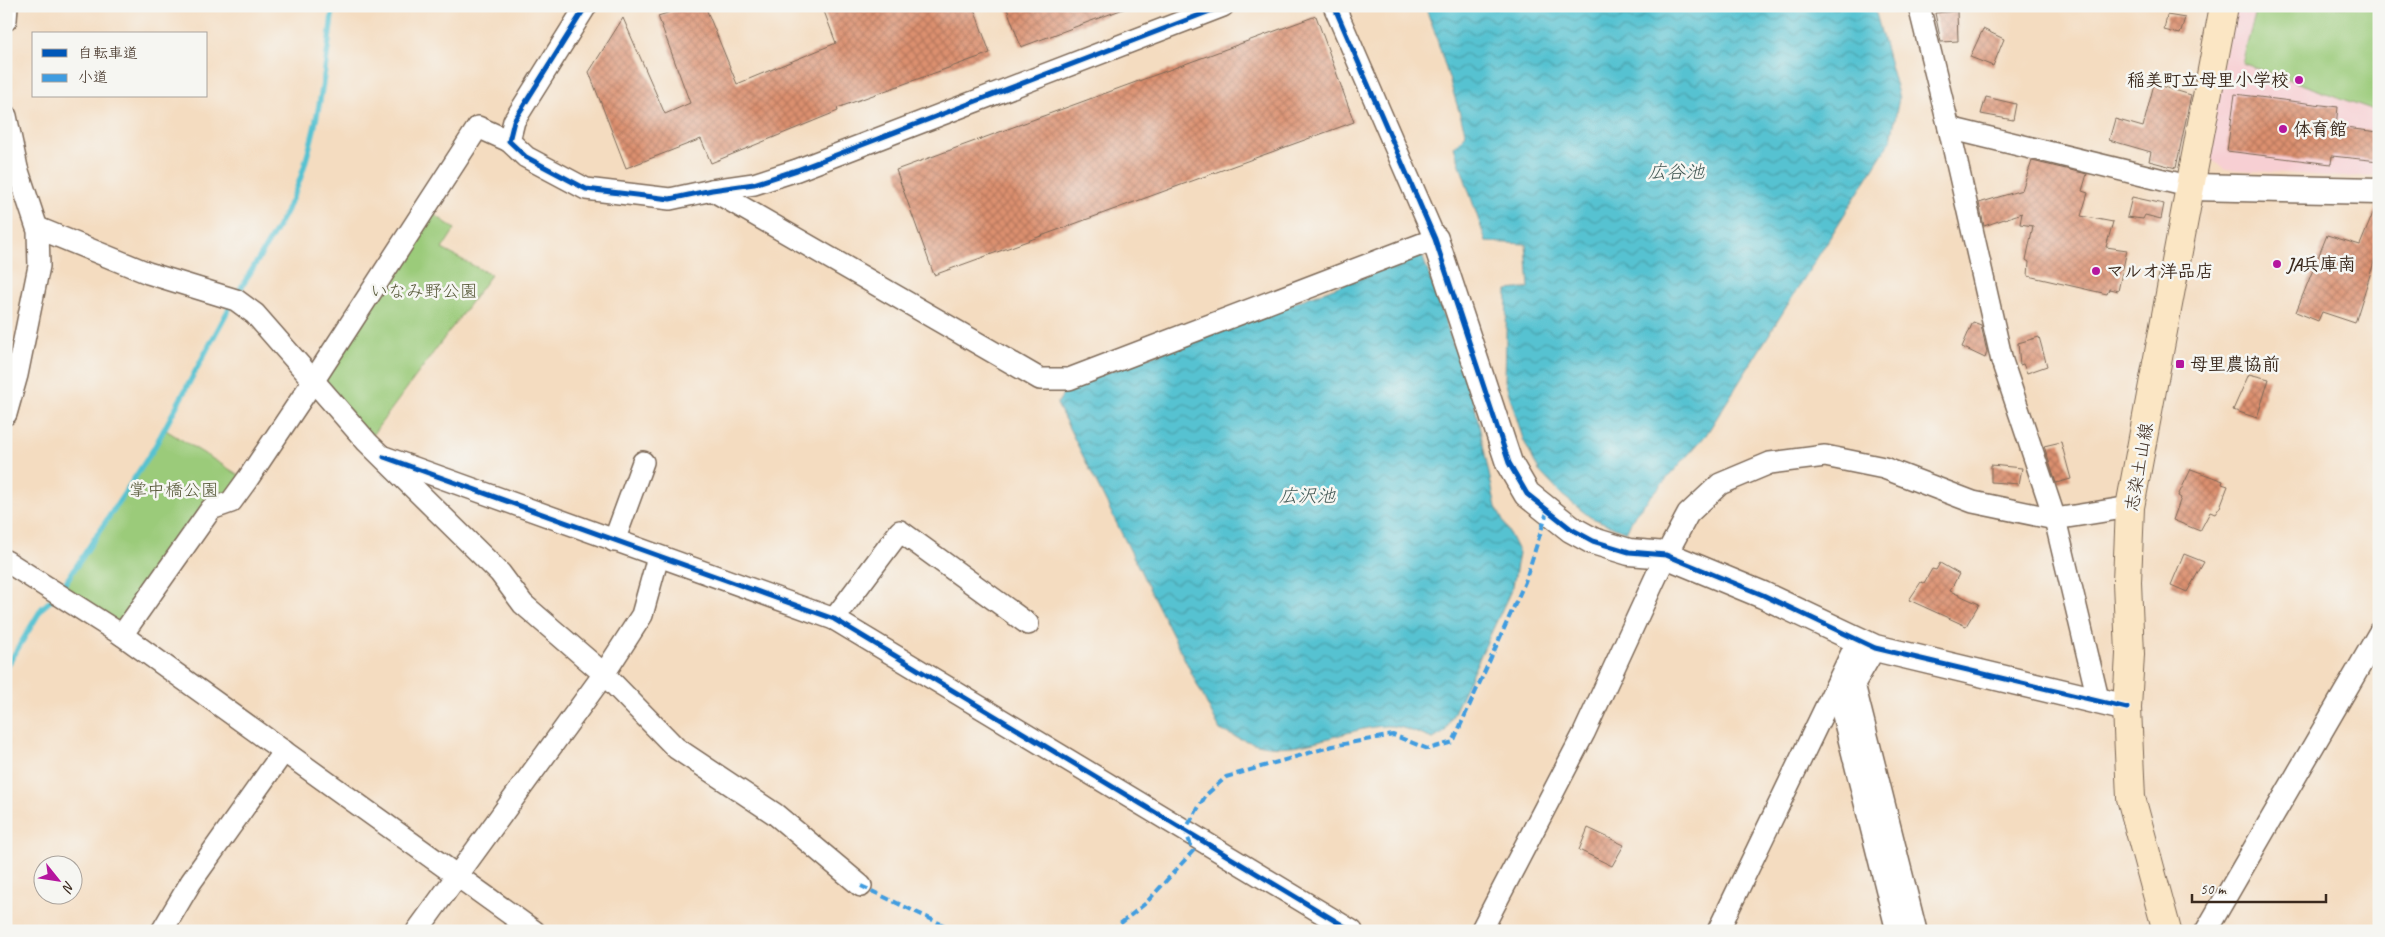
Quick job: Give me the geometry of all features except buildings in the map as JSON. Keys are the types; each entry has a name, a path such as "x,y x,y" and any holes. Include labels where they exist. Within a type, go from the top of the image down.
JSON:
{"main road":[{"name":"志染土山線","path":"2167,931 2131,798 2127,708 2130,654 2127,582 2130,507 2192,187 2224,6"}],"street":[{"path":"6,20 8,6"},
{"path":"509,141 514,121 586,6"},
{"path":"122,635 211,510 231,502 314,380 478,126 509,141 526,157 586,189 670,199 754,184 797,170 1223,6"},
{"path":"1334,6 1435,239 1509,463 1527,494 1571,528 1593,541 1629,552 1666,555 1763,595 1867,644 2099,703 2127,708"},
{"path":"1919,6 1950,128 2002,361 2055,518 2099,703"},
{"path":"6,116 16,168 38,228 39,266 17,375 6,414"},
{"path":"1950,128 2192,187 2379,191"},
{"path":"712,190 1040,379 1069,379 1435,239"},
{"path":"38,228 148,272 236,300 256,314 367,442 500,573 523,604 604,674 676,748 775,814 861,886"},
{"path":"1481,931 1584,733 1666,555 1688,514 1720,484 1770,463 1825,456 1884,468 1973,502 2055,518 2130,507"},
{"path":"384,457 834,619 1352,931"},
{"path":"614,541 643,462"},
{"path":"834,619 900,531 1028,624"},
{"path":"417,931 604,674 642,615 658,557"},
{"path":"6,561 122,635 534,931"},
{"path":"2206,931 2379,633"},
{"path":"1718,931 1836,687 1867,644"},
{"path":"1867,644 1854,684 1916,931"},
{"path":"1836,687 1897,931"},
{"path":"162,931 191,882 284,751"}],"shaded area":[{"name":"稲美町立母里小学校","path":"2236,6 2379,6 2379,175 2343,177 2225,169 2203,154"}],"green space":[{"path":"2244,6 2379,6 2379,106 2377,111 2242,63 2256,11 2244,8"},
{"name":"いなみ野公園","path":"425,208 455,229 442,249 491,275 367,442 314,380"},
{"name":"掌中橋公園","path":"164,429 247,480 211,510 122,635 58,594"}],"water":[{"name":"広谷池","path":"1425,6 1874,6 1899,98 1891,140 1706,435 1635,514 1626,532 1590,517 1562,495 1539,471 1523,439 1505,381 1507,290 1529,288 1526,244 1486,242 1454,147 1466,134"},
{"name":"広沢池","path":"1422,255 1475,406 1496,507 1519,553 1513,586 1445,732 1433,739 1392,726 1361,729 1294,746 1267,746 1238,738 1220,730 1057,404 1068,387"}],"waterway":[{"path":"237,295 283,217 304,167 319,107 333,6"},
{"path":"60,591 153,450 232,303"},
{"path":"6,668 42,608 54,598"}],"marked path":[{"path":"1111,931 1146,903 1193,851 1185,830 1206,795 1226,777 1333,746 1393,735 1428,749 1453,742 1525,582 1547,512"},
{"path":"861,886 956,931"}],"cycle path":[{"path":"586,6 514,121 509,141 526,157 586,189 670,199 754,184 797,170 1223,6"},
{"path":"1334,6 1435,239 1509,463 1527,494 1571,529 1593,541 1629,552 1666,555 1763,595 1875,648 2127,708"},
{"path":"384,457 834,619 1352,931"}],"place":[{"name":"稲美町立母里小学校","path":"2299,80"},
{"name":"体育館","path":"2283,129"},
{"name":"JA兵庫南","path":"2277,264"},
{"name":"マルオ洋品店","path":"2096,271"},
{"name":"母里農協前","path":"2180,364"}]}
